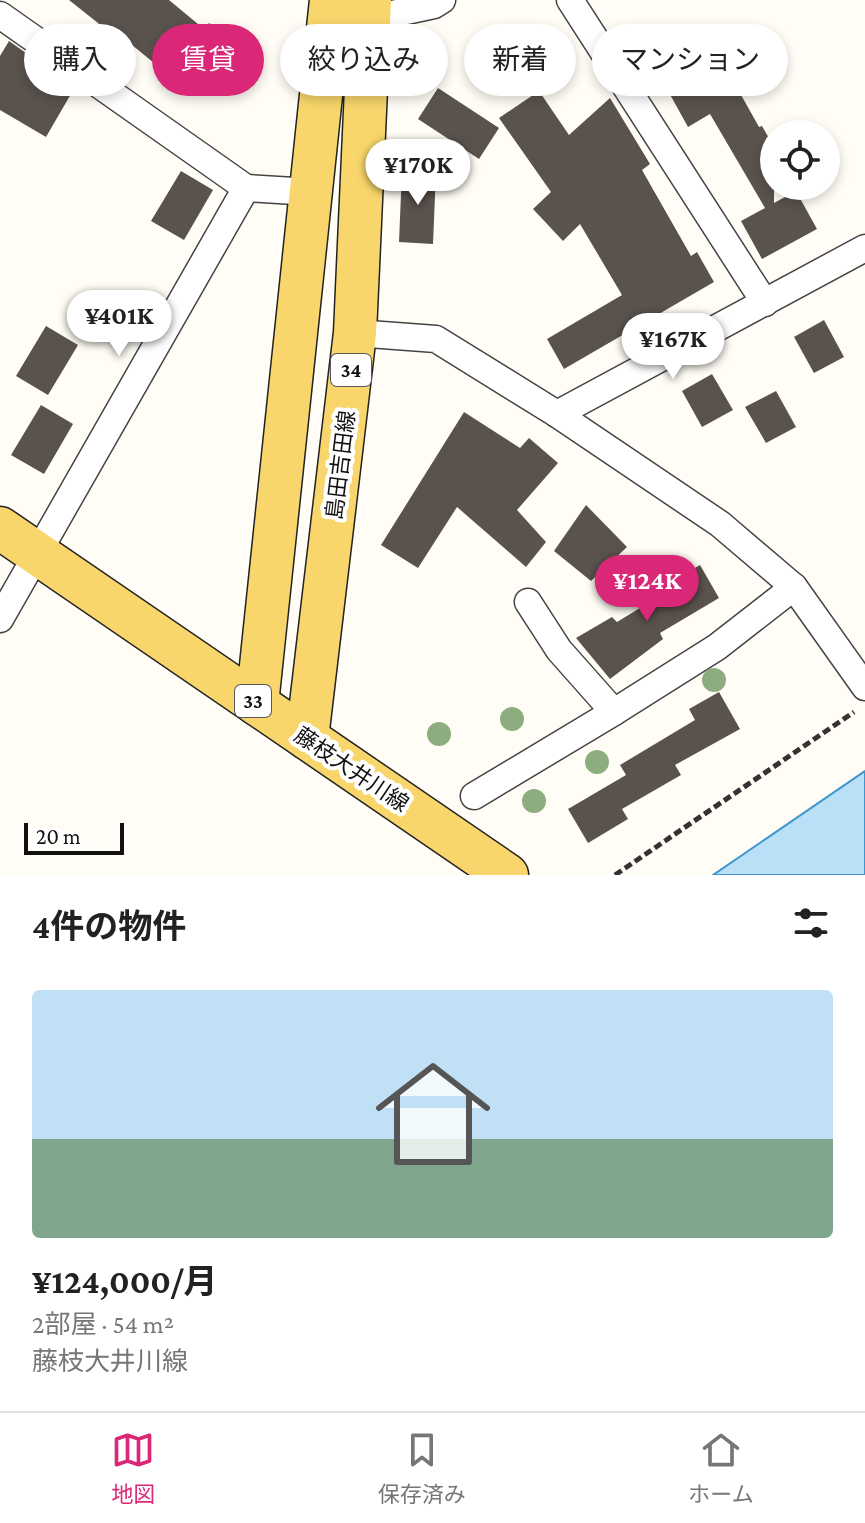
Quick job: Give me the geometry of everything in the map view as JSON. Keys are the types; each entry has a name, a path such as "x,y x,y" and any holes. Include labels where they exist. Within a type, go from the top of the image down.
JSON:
{"main road":[{"path":"257,704 331,0"},
{"name":"島田吉田線","path":"307,738 355,333 370,10"},
{"name":"藤枝大井川線","path":"0,528 507,875"}],"street":[{"path":"370,10 434,5 442,0"},
{"path":"570,0 765,303"},
{"path":"0,15 246,188 311,192"},
{"path":"0,619 246,188"},
{"path":"557,414 865,248"},
{"path":"355,333 436,339 557,414 720,524 794,587 865,687"},
{"path":"474,796 717,647 794,587"},
{"path":"528,602 559,650 614,712"}],"path":[{"path":"615,875 865,704"}],"water":[{"path":"865,771 865,875 713,875"}],"building":[{"path":"69,0 169,0 198,24 152,24 152,61 136,48 136,24 99,24"},
{"path":"9,41 24,52 24,96 70,96 46,137 0,110 0,56"},
{"path":"448,95 499,128 479,159 418,119 433,96"},
{"path":"532,96 542,96 569,135 610,98 650,164 642,170 691,256 697,252 714,282 564,369 547,339 622,295 580,224 563,241 533,209 551,192 499,118"},
{"path":"671,96 742,96 760,127 760,199 710,114 688,127"},
{"path":"402,170 436,172 433,244 399,242"},
{"path":"181,171 213,190 184,240 151,221"},
{"path":"760,200 774,200 774,203 801,200 817,229 762,259 741,221 765,208"},
{"path":"824,320 844,357 814,373 794,337"},
{"path":"46,326 78,345 48,395 16,376"},
{"path":"712,374 733,410 702,427 682,391"},
{"path":"776,391 796,427 766,443 745,407"},
{"path":"41,405 73,424 44,474 11,455"},
{"path":"464,412 520,448 529,438 558,463 517,510 546,542 526,567 457,507 418,568 381,545"},
{"path":"586,505 627,547 591,581 554,551"},
{"path":"700,565 719,598 660,633 663,639 610,679 576,638 612,617 617,622 663,594 660,588"},
{"path":"719,692 740,729 675,765 681,775 622,809 628,819 588,843 568,809 626,775 620,765 695,720 689,709"}]}
